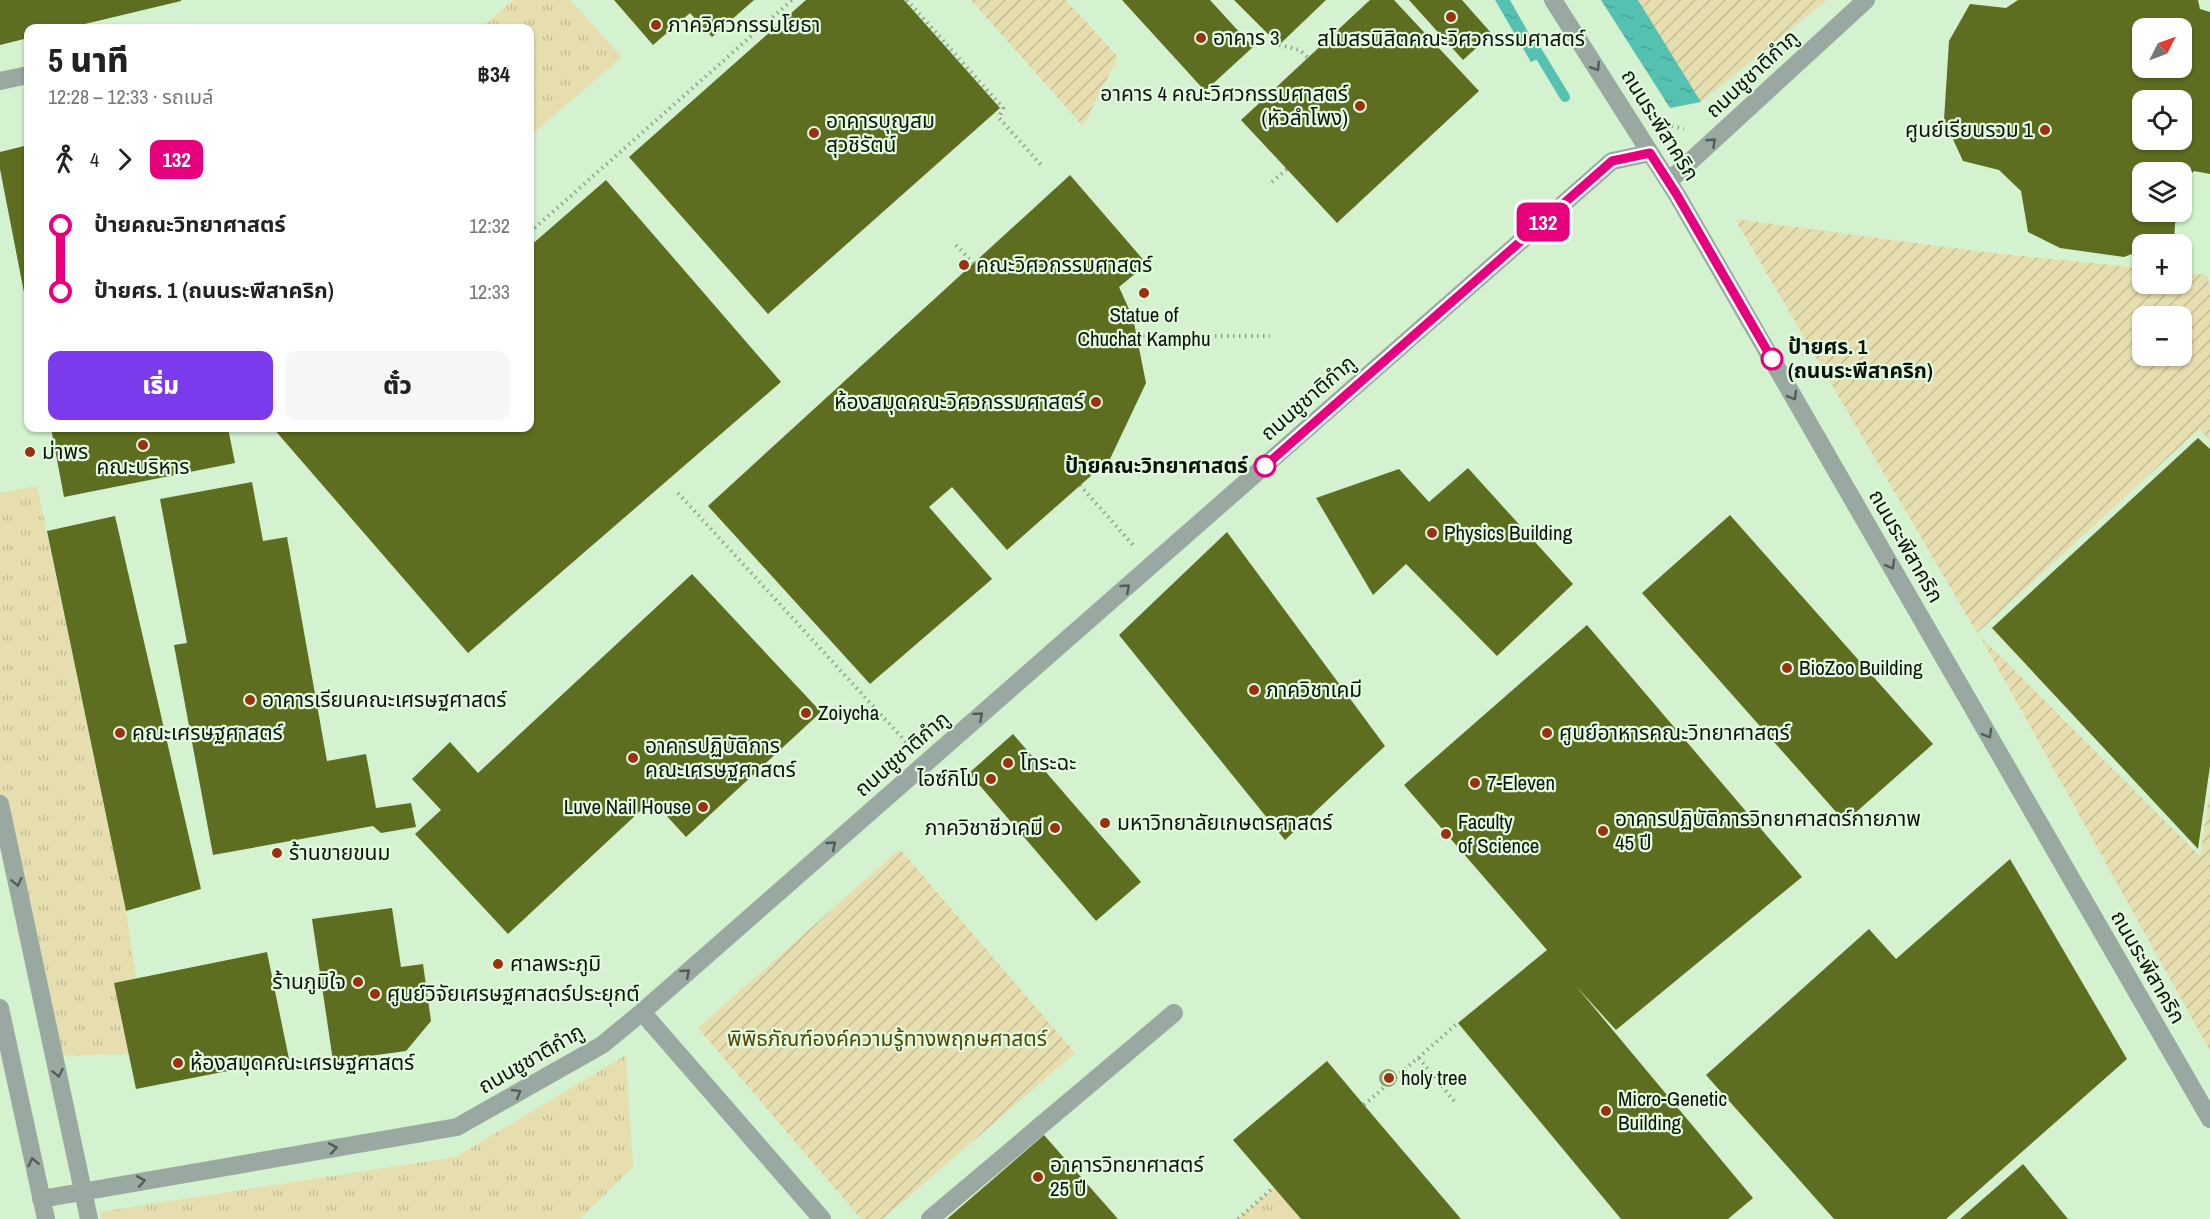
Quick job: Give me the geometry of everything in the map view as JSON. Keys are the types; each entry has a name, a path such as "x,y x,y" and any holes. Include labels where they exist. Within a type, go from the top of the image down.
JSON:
{"street":[{"name":"ถนนระพีสาคริก","path":"1553,0 1669,181 2210,1119"},
{"name":"ถนนชูชาติกำภู","path":"1669,181 1866,0"},
{"path":"0,81 24,76"},
{"name":"ถนนชูชาติกำภู","path":"41,1199 457,1127 602,1045 1612,161 1650,153"},
{"path":"0,804 89,1219"},
{"path":"0,1008 46,1219"},
{"path":"642,1012 822,1219"},
{"path":"930,1219 1174,1013"}],"path":[{"path":"534,228 792,0"},
{"path":"907,0 1003,108 999,118 1043,167"},
{"path":"1279,45 1300,50 1308,58"},
{"path":"1272,182 1287,169"},
{"path":"956,246 973,263"},
{"path":"1137,336 1270,336"},
{"path":"1080,485 1134,546"},
{"path":"678,493 909,745"},
{"path":"1364,1105 1458,1023"},
{"path":"1419,1058 1455,1102"},
{"path":"1238,1219 1274,1187"}],"shaded area":[{"name":"มหาวิทยาลัยเกษตรศาสตร์","path":"0,0 2210,0 2210,1219 0,1219"}],"green space":[{"path":"513,0 570,0 622,57 534,133 534,24 486,24"},
{"path":"971,0 1066,0 1118,57 1083,126"},
{"path":"1638,0 1827,0 1701,102"},
{"path":"1735,219 1992,253 2132,267 2132,294 2192,294 2192,273 2207,275 2210,288 2210,441 2199,429 1977,633"},
{"path":"37,486 126,911 136,978 115,983 129,1054 54,1056 0,804 0,493"},
{"path":"1980,636 2200,856 2210,791 2210,1051"},
{"name":"พิพิธภัณฑ์องค์ความรู้ทางพฤกษศาสตร์","path":"900,849 1075,1053 883,1219 861,1219 698,1028"},
{"path":"626,1055 633,1167 580,1219 101,1219 99,1212 456,1157"},
{"path":"1274,1187 1300,1219 1238,1219"}],"water":[{"path":"1495,0 1510,0 1542,57 1531,62"},
{"path":"1601,0 1638,0 1701,102 1670,108"}],"building":[{"path":"0,0 181,0 85,24 24,24 24,39 0,45"},
{"name":"ภาควิศวกรรมโยธา","path":"614,0 754,0 712,37 690,13 653,45"},
{"name":"อาคารบุญสม สุวชิรัตน์","path":"806,0 904,0 1000,108 768,314 629,157"},
{"name":"อาคาร 3","path":"1122,0 1210,0 1253,47 1205,91"},
{"path":"1234,0 1326,0 1279,45"},
{"name":"อาคาร 4 คณะวิศวกรรมศาสตร์ (หัวลำโพง)","path":"1370,0 1394,0 1479,91 1337,223 1241,120"},
{"name":"สโมสรนิสิตคณะวิศวกรรมศาสตร์","path":"1409,0 1462,0 1492,34 1463,60"},
{"name":"ศูนย์เรียนรวม 1","path":"2018,0 2198,0 2200,9 2210,12 2210,174 2194,171 2192,173 2192,162 2132,162 2132,222 2175,222 2174,234 2132,234 2132,254 2124,257 2060,248 2028,232 2021,191 1999,170 1963,161 1944,120 1949,41 1970,4 2006,8"},
{"path":"24,146 24,293 0,169 0,152"},
{"path":"1070,175 1147,264 1119,287 1133,318 1146,383 1110,459 1007,550 952,487 929,507 992,579 870,684 708,506"},
{"path":"606,180 781,382 468,653 276,432 534,432 534,243"},
{"name":"คณะบริหาร","path":"52,432 229,432 235,463 64,497"},
{"path":"2198,438 2210,449 2210,766 2198,849 1992,628"},
{"name":"Physics Building","path":"1468,468 1573,584 1497,656 1406,564 1373,595 1316,498 1399,469 1429,502"},
{"name":"อาคารเรียนคณะเศรษฐศาสตร์","path":"252,482 263,541 287,537 327,761 366,754 376,808 411,803 416,827 381,833 373,826 213,855 174,645 187,643 160,499"},
{"name":"BioZoo Building","path":"1730,515 1933,744 1845,822 1642,593"},
{"path":"115,516 201,889 126,911 47,531"},
{"name":"ภาควิชาเคมี","path":"1227,532 1385,746 1285,840 1119,635"},
{"name":"อาคารปฏิบัติการ คณะเศรษฐศาสตร์","path":"692,574 821,712 686,837 652,800 508,934 415,834 441,810 412,779 450,742 478,773"},
{"name":"อาคารปฏิบัติการวิทยาศาสตร์กายภาพ 45 ปี","path":"1587,625 1802,877 1616,1030 1576,986 1753,1198 1728,1219 1621,1219 1458,1023 1547,950 1404,785"},
{"name":"ภาควิชาชีวเคมี","path":"1013,734 1141,882 1096,921 969,773"},
{"path":"2010,859 2127,1059 1946,1219 1834,1219 1706,1075 1869,929 1896,959"},
{"name":"ศูนย์วิจัยเศรษฐศาสตร์ประยุกต์","path":"392,908 401,967 423,964 431,1021 406,1051 333,1061 312,919"},
{"path":"267,952 289,1059 136,1089 114,983"},
{"path":"1327,1061 1461,1219 1301,1219 1233,1140"},
{"name":"อาคารวิทยาศาสตร์ 25 ปี","path":"1044,1135 1118,1219 947,1219"},
{"path":"2023,1164 2068,1219 1960,1219"}],"waterway":[{"path":"1534,46 1565,97"}],"bus line":[{"name":"132","path":"1265,466 1612,161 1650,153 1677,195 1772,359"}],"place":[{"name":"สโมสรนิสิตคณะวิศวกรรมศาสตร์","path":"1451,17"},
{"name":"ภาควิศวกรรมโยธา","path":"656,25"},
{"name":"อาคาร 3","path":"1201,38"},
{"name":"อาคาร 4 คณะวิศวกรรมศาสตร์ (หัวลำโพง)","path":"1360,106"},
{"name":"ศูนย์เรียนรวม 1","path":"2045,130"},
{"name":"อาคารบุญสม สุวชิรัตน์","path":"814,133"},
{"name":"คณะวิศวกรรมศาสตร์","path":"964,265"},
{"name":"Statue of Chuchat Kamphu","path":"1144,293"},
{"name":"ป้ายศร. 1 (ถนนระพีสาคริก)","path":"1772,359"},
{"name":"ห้องสมุดคณะวิศวกรรมศาสตร์","path":"1096,402"},
{"name":"คณะบริหาร","path":"143,445"},
{"name":"ม่าพร","path":"30,452"},
{"name":"ป้ายคณะวิทยาศาสตร์","path":"1265,466"},
{"name":"Physics Building","path":"1432,533"},
{"name":"BioZoo Building","path":"1787,668"},
{"name":"ภาควิชาเคมี","path":"1254,690"},
{"name":"อาคารเรียนคณะเศรษฐศาสตร์","path":"250,700"},
{"name":"Zoiycha","path":"806,713"},
{"name":"คณะเศรษฐศาสตร์","path":"120,733"},
{"name":"ศูนย์อาหารคณะวิทยาศาสตร์","path":"1547,733"},
{"name":"อาคารปฏิบัติการ คณะเศรษฐศาสตร์","path":"633,758"},
{"name":"โทระฉะ","path":"1008,763"},
{"name":"ไอซ์กิโม","path":"991,779"},
{"name":"7-Eleven","path":"1475,783"},
{"name":"Luve Nail House","path":"703,807"},
{"name":"มหาวิทยาลัยเกษตรศาสตร์","path":"1105,823"},
{"name":"ภาควิชาชีวเคมี","path":"1055,828"},
{"name":"อาคารปฏิบัติการวิทยาศาสตร์กายภาพ 45 ปี","path":"1603,831"},
{"name":"Faculty of Science","path":"1446,834"},
{"name":"ร้านขายขนม","path":"277,853"},
{"name":"ศาลพระภูมิ","path":"498,964"},
{"name":"ร้านภูมิใจ","path":"358,982"},
{"name":"ศูนย์วิจัยเศรษฐศาสตร์ประยุกต์","path":"375,994"},
{"name":"ห้องสมุดคณะเศรษฐศาสตร์","path":"178,1063"},
{"name":"holy tree","path":"1389,1078"},
{"name":"Micro-Genetic Building","path":"1606,1111"},
{"name":"อาคารวิทยาศาสตร์ 25 ปี","path":"1038,1177"}]}
